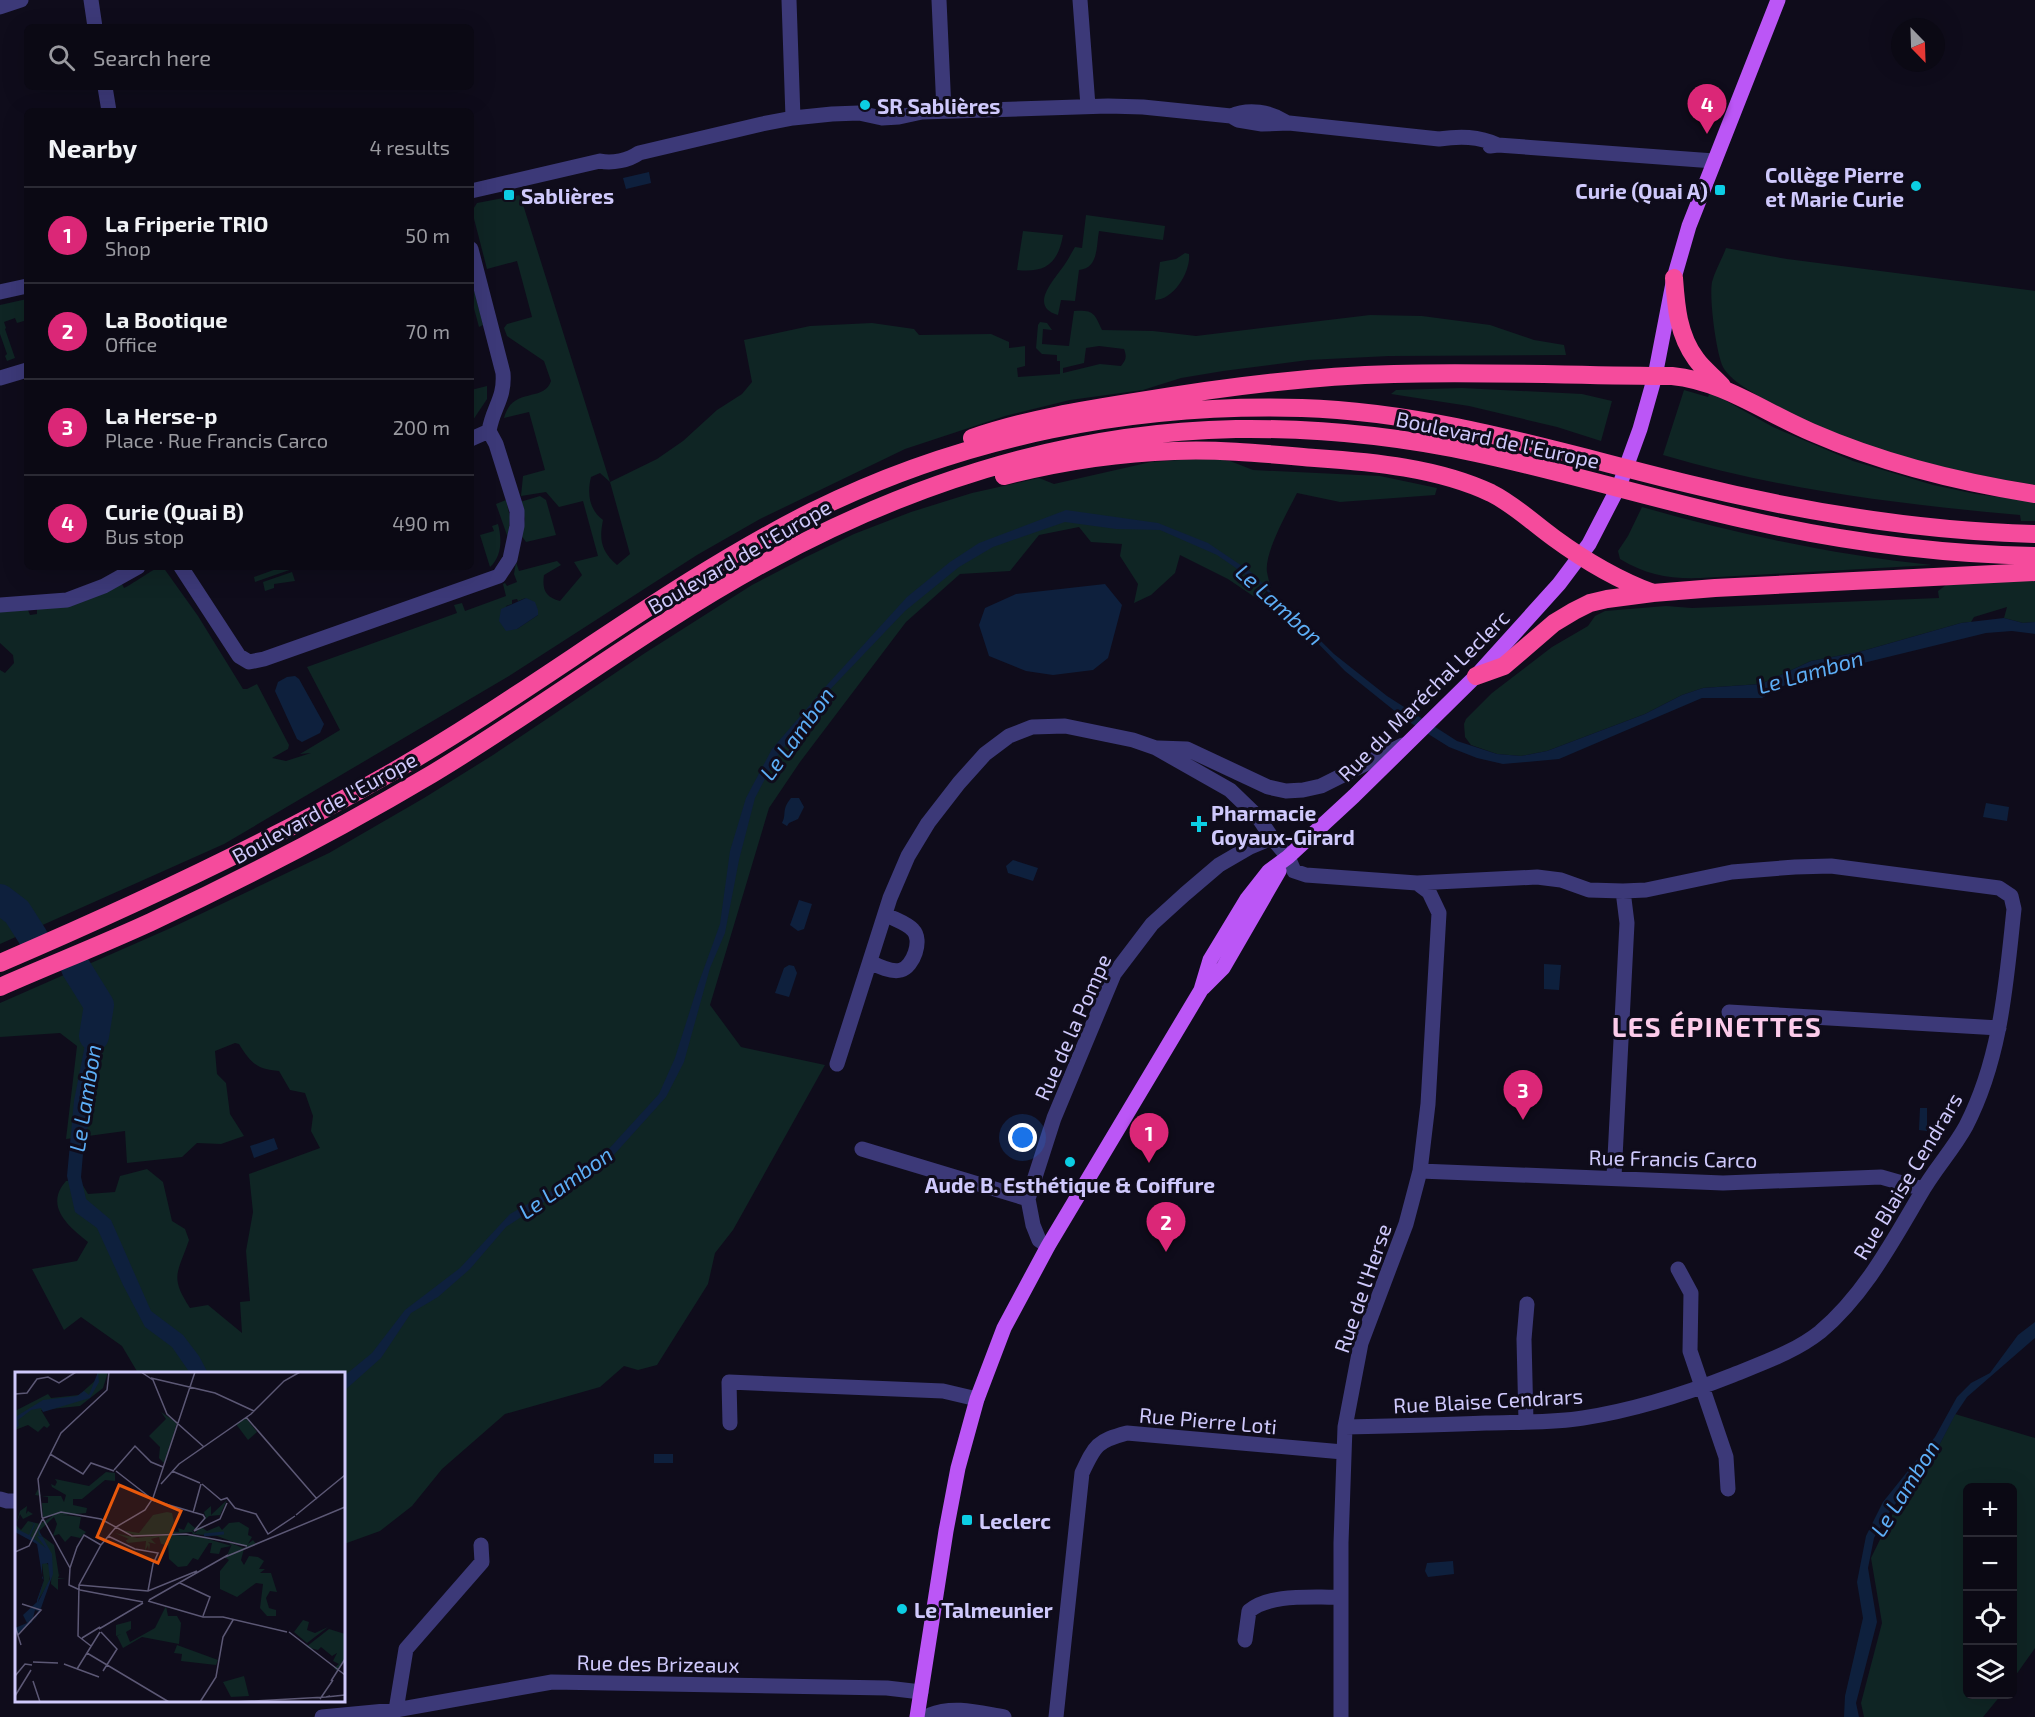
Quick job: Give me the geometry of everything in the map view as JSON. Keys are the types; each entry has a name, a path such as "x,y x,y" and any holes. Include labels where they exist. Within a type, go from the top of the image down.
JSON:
{"highway":[{"path":"1674,278 1677,315 1688,345 1697,361 1726,389"},
{"path":"894,476 946,448 1020,423 1089,409 1251,386 1327,377 1405,374 1655,376 1691,378 1726,389 1763,410 1812,433 1899,464 1970,483 2035,494"},
{"name":"Boulevard de l'Europe","path":"0,963 193,878 393,771 496,708 723,562 814,511 894,476 990,444 1105,420 1182,410 1307,408 1451,425 1754,499 1855,518 1959,531 2035,534"},
{"name":"Boulevard de l'Europe","path":"0,987 146,924 337,829 480,745 720,589 817,536 857,516 929,486 1004,463 1058,450 1168,433 1236,429 1314,430 1413,441 1479,454 1690,507 1823,535 1926,549 2035,556"},
{"path":"817,536 942,492 1010,474 1094,458 1176,451 1255,453 1340,459 1400,467 1472,485 1511,504 1581,556 1628,583 1653,593"},
{"path":"1476,676 1504,666 1554,623 1581,607 1608,599 1653,593 2035,572"}],"main road":[{"name":"Rue du Maréchal Leclerc","path":"924,1715 921,1692 958,1468 977,1399 1004,1328 1048,1246 1201,990 1210,960 1247,899 1269,871 1288,857 1476,676 1559,584 1581,556 1603,519 1620,484 1640,429 1655,376 1674,278 1689,226 1778,0"}],"street":[{"path":"0,7 21,0"},
{"path":"789,0 793,118"},
{"path":"939,0 944,111"},
{"path":"1080,0 1088,106"},
{"path":"94,2 95,24"},
{"path":"106,90 108,108"},
{"path":"474,190 600,161 616,161 633,157 639,153 793,118 860,113 882,118 922,112 1088,106 1143,107 1231,116 1249,111 1272,114 1289,123 1439,139 1474,137 1498,145 1714,161"},
{"path":"183,570 239,656 249,662 264,659 499,576 510,559 517,511 496,444 489,431 494,411 504,388 503,373 474,261"},
{"path":"0,292 24,287"},
{"path":"0,378 24,371"},
{"path":"474,438 489,431"},
{"path":"0,605 67,600 104,586 133,570"},
{"path":"837,1064 885,914 908,855 922,831 985,754 1009,736 1032,727 1065,726 1132,740 1156,748 1230,790 1258,817 1288,857 1294,871 1299,874 1417,883 1537,877 1549,878 1588,890 1623,891 1627,923 1614,1177"},
{"path":"1156,748 1187,749 1268,787 1287,791 1321,786 1411,741"},
{"name":"Rue de la Pompe","path":"1048,1246 1039,1240 1033,1225 1028,1199 1059,1107 1114,974 1152,924 1219,865 1250,847 1272,838"},
{"name":"Rue Blaise Cendrars","path":"1345,1427 1526,1422 1583,1418 1638,1407 1701,1387 1795,1348 1819,1332 1861,1290 1923,1189 1964,1129 1981,1095 1990,1069 1999,1028 2005,996 2014,909 2011,896 1998,888 1831,866 1732,872 1646,890 1623,891"},
{"name":"Rue de l'Herse","path":"1341,1717 1340,1597 1345,1427 1361,1343 1406,1224 1420,1171 1428,1104 1438,913 1430,892 1417,883"},
{"path":"870,962 897,971 904,970 909,966 918,943 913,930 885,914"},
{"path":"1729,1012 1999,1028"},
{"path":"862,1149 1028,1199"},
{"name":"Rue Francis Carco","path":"1420,1171 1723,1183 1881,1177 1923,1189"},
{"path":"1678,1269 1691,1293 1690,1351 1726,1457 1728,1489"},
{"path":"1526,1422 1524,1339 1527,1304"},
{"path":"730,1423 729,1382 944,1391 977,1399"},
{"name":"Rue Pierre Loti","path":"1056,1717 1082,1473 1092,1450 1106,1438 1127,1433 1343,1452"},
{"path":"0,1499 15,1500"},
{"path":"396,1710 406,1649 482,1562 481,1545"},
{"path":"1245,1640 1249,1611 1258,1604 1271,1600 1340,1597"},
{"name":"Rue des Brizeaux","path":"322,1717 396,1710 552,1682 886,1688 921,1692"},
{"path":"924,1715 943,1710 956,1710 1004,1717"}],"green space":[{"path":"520,195 610,482 657,459 683,441 717,410 742,394 752,382 744,340 810,326 872,323 914,329 919,335 991,334 1009,342 1009,348 1025,346 1025,366 1017,368 1018,377 1060,374 1060,361 1057,361 1057,355 1042,354 1036,348 1038,325 1040,322 1047,323 1052,330 1043,329 1042,344 1069,346 1074,311 1090,312 1102,330 1153,331 1196,336 1370,315 1422,316 1490,325 1534,340 1564,345 1566,355 1389,356 1308,360 1223,371 1181,378 1143,390 1070,400 1005,416 905,449 760,519 697,555 509,676 224,844 0,944 0,670 5,673 14,663 13,655 0,643 0,612 28,610 30,615 37,614 37,609 122,584 124,588 155,570 165,570 198,616 243,689 257,684 289,745 288,749 272,758 286,761 311,753 300,754 340,730 307,667 457,613 454,605 462,603 465,611 506,596 503,584 507,586 517,582 514,574 516,562 519,571 557,561 561,565 544,575 544,584 548,595 560,601 582,575 574,562 598,556 583,501 559,507 546,492 521,496 523,476 545,470 529,412 504,418 508,408 514,402 542,392 551,381 544,361 507,336 504,328 507,324 532,317 517,261 487,269 474,219 474,208 477,203","holes":["1099,346 1124,349 1126,358 1121,366 1100,364 1063,373 1063,368 1084,363 1086,348","600,473 610,482 630,554 617,565 602,545 603,520 592,506 589,495 591,477","526,598 538,615 517,629 506,606 512,604 512,600 517,599 518,601"]},
{"path":"1086,215 1165,226 1163,240 1099,231 1093,261 1079,270 1075,301 1061,300 1058,315 1049,311 1045,305 1046,291 1075,247 1082,248"},
{"path":"1023,231 1063,235 1054,260 1043,268 1017,270"},
{"path":"1726,248 1787,259 2035,291 2035,485 1929,464 1861,443 1794,415 1735,381 1726,372 1720,360 1711,300 1712,282"},
{"path":"1185,253 1189,254 1189,261 1180,283 1169,295 1155,300 1160,262 1176,259"},
{"path":"474,290 483,325 479,327 474,308"},
{"path":"24,300 24,321 17,323 15,318 4,322 15,358 7,361 0,334 0,305"},
{"path":"487,386 487,399 474,418 474,389"},
{"path":"1462,388 1582,394 1612,401 1601,441 1557,427 1469,406 1391,394 1396,390"},
{"path":"1684,390 1708,397 1710,392 1773,427 1853,461 1933,485 1976,494 2035,502 2035,521 2021,521 2020,515 1840,494 1751,478 1663,455"},
{"path":"1209,458 1230,461 1253,470 1380,476 1437,488 1435,495 1340,502 1297,493 1269,554 1267,572 1271,586 1259,600 1228,579 1180,555 1175,573 1151,595 1134,603 1138,584 1120,556 1122,544 1091,542 1079,527 1039,535 1010,571 960,574 906,622 800,762 769,808 710,1005 741,1047 825,1065 733,1230 715,1253 708,1284 657,1365 638,1370 624,1366 600,1387 505,1414 442,1469 412,1506 380,1531 345,1544 345,1372 137,1372 122,1346 81,1317 64,1330 32,1269 77,1261 88,1242 66,1222 58,1207 57,1199 66,1181 79,1179 88,1194 115,1192 120,1176 147,1169 163,1182 172,1221 185,1229 189,1240 178,1274 179,1289 183,1297 190,1308 208,1305 242,1333 240,1302 250,1301 246,1251 253,1212 249,1174 320,1148 311,1131 313,1116 305,1093 290,1090 279,1071 259,1067 247,1056 239,1044 235,1043 215,1051 217,1074 226,1083 230,1114 244,1136 221,1144 197,1143 182,1157 127,1163 125,1131 66,1139 77,1046 60,1033 0,1037 0,1003 173,927 329,853 493,755 645,653 752,585 854,534 911,512 972,493 1039,478 1054,484 1151,462"},
{"path":"540,496 546,500 556,535 526,542 521,535 525,519 520,502"},
{"path":"506,500 510,517 508,538 496,504"},
{"path":"1642,507 1786,542 1858,556 1932,565 1700,578 1658,575 1639,569 1620,559 1618,551"},
{"path":"498,524 500,547 497,558 490,567 480,535 494,531 492,526"},
{"path":"274,570 289,570 255,582 254,577"},
{"path":"292,572 295,581 274,584 274,588 265,591 263,582"},
{"path":"2035,580 2035,622 2023,623 2004,618 2007,607 1974,617 1971,622 1859,652 1811,661 1761,684 1703,688 1682,695 1645,714 1547,751 1521,756 1497,754 1471,745 1465,737 1466,719 1492,693 1552,647 1588,626 1595,616 1605,611 1666,606 1692,608 1939,598 1938,591 1946,585"},
{"path":"1955,1414 2035,1438 2035,1648 2017,1673 2017,1483 1963,1483 1963,1699 1998,1699 1983,1717 1864,1717 1861,1703 1882,1623 1871,1558 1894,1511 1932,1459"}],"water":[{"path":"649,172 651,183 626,189 623,178"},
{"path":"1066,510 1158,523 1208,543 1251,572 1334,654 1387,696 1457,741 1497,754 1521,756 1547,751 1645,714 1682,695 1703,688 1761,684 1811,661 1859,652 1961,623 2004,618 2023,623 2035,622 2035,634 2012,631 1986,633 1855,665 1806,673 1762,698 1702,698 1559,759 1503,764 1477,758 1449,747 1406,720 1345,671 1262,586 1217,555 1160,530 1116,529 1065,522 993,547 959,567 905,611 820,700 776,758 755,798 739,860 725,933 710,968 684,1062 666,1097 612,1157 506,1227 470,1269 438,1297 411,1313 381,1358 345,1390 345,1375 372,1353 405,1310 460,1268 510,1214 560,1186 606,1152 659,1094 675,1058 720,924 730,851 746,798 772,749 907,597 950,562 979,543"},
{"path":"1105,584 1122,605 1108,658 1093,670 1053,675 1026,671 989,656 979,625 985,608 1016,594"},
{"path":"526,598 535,602 538,615 517,629 506,631 499,621 501,609"},
{"path":"295,676 299,679 324,724 320,733 302,742 297,739 275,691 278,682"},
{"path":"791,798 799,798 804,807 798,819 787,826 782,823 786,806"},
{"path":"1986,803 2009,807 2007,821 1983,817"},
{"path":"1013,860 1038,868 1033,881 1008,873 1006,866"},
{"path":"799,900 812,904 804,929 798,931 790,925"},
{"path":"1544,964 1561,965 1559,990 1544,989"},
{"path":"789,965 794,966 797,973 789,997 775,993 784,968"},
{"path":"105,994 105,1027 83,1154 81,1177 86,1199 111,1220 151,1311 183,1335 207,1372 189,1372 172,1347 145,1327 97,1228 75,1212 67,1176 74,1101 94,998"},
{"path":"1920,1108 1927,1108 1927,1131 1919,1130"},
{"path":"274,1138 278,1149 254,1158 250,1146"},
{"path":"2035,1322 2035,1338 1967,1397 1932,1459 1892,1508 1874,1538 1868,1568 1877,1622 1856,1703 1859,1717 1844,1717 1845,1696 1863,1618 1857,1582 1866,1536 1883,1502 1935,1437 1957,1397 1971,1383 1990,1373 2018,1335"},
{"path":"654,1454 673,1454 673,1463 654,1463"},
{"path":"1453,1561 1454,1574 1428,1577 1425,1571 1427,1563"}],"waterway":[{"name":"Le Lambon","path":"0,899 17,912 33,937"},
{"name":"Le Lambon","path":"76,968 99,1005 94,1036"}],"place":[{"name":"SR Sablières","path":"865,105"},
{"name":"Curie (Quai B)","path":"1707,134"},
{"name":"Collège Pierre et Marie Curie","path":"1916,186"},
{"name":"Curie (Quai A)","path":"1720,190"},
{"name":"Sablières","path":"509,195"},
{"name":"Pharmacie Goyaux-Girard","path":"1199,824"},
{"name":"La Herse-p","path":"1523,1120"},
{"name":"Aude B. Esthétique & Coiffure","path":"1070,1162"},
{"name":"La Friperie TRIO","path":"1149,1163"},
{"name":"La Bootique","path":"1166,1252"},
{"name":"Leclerc","path":"967,1520"},
{"name":"Le Talmeunier","path":"902,1609"}],"district":[{"name":"LES ÉPINETTES","path":"1717,1026"}]}
